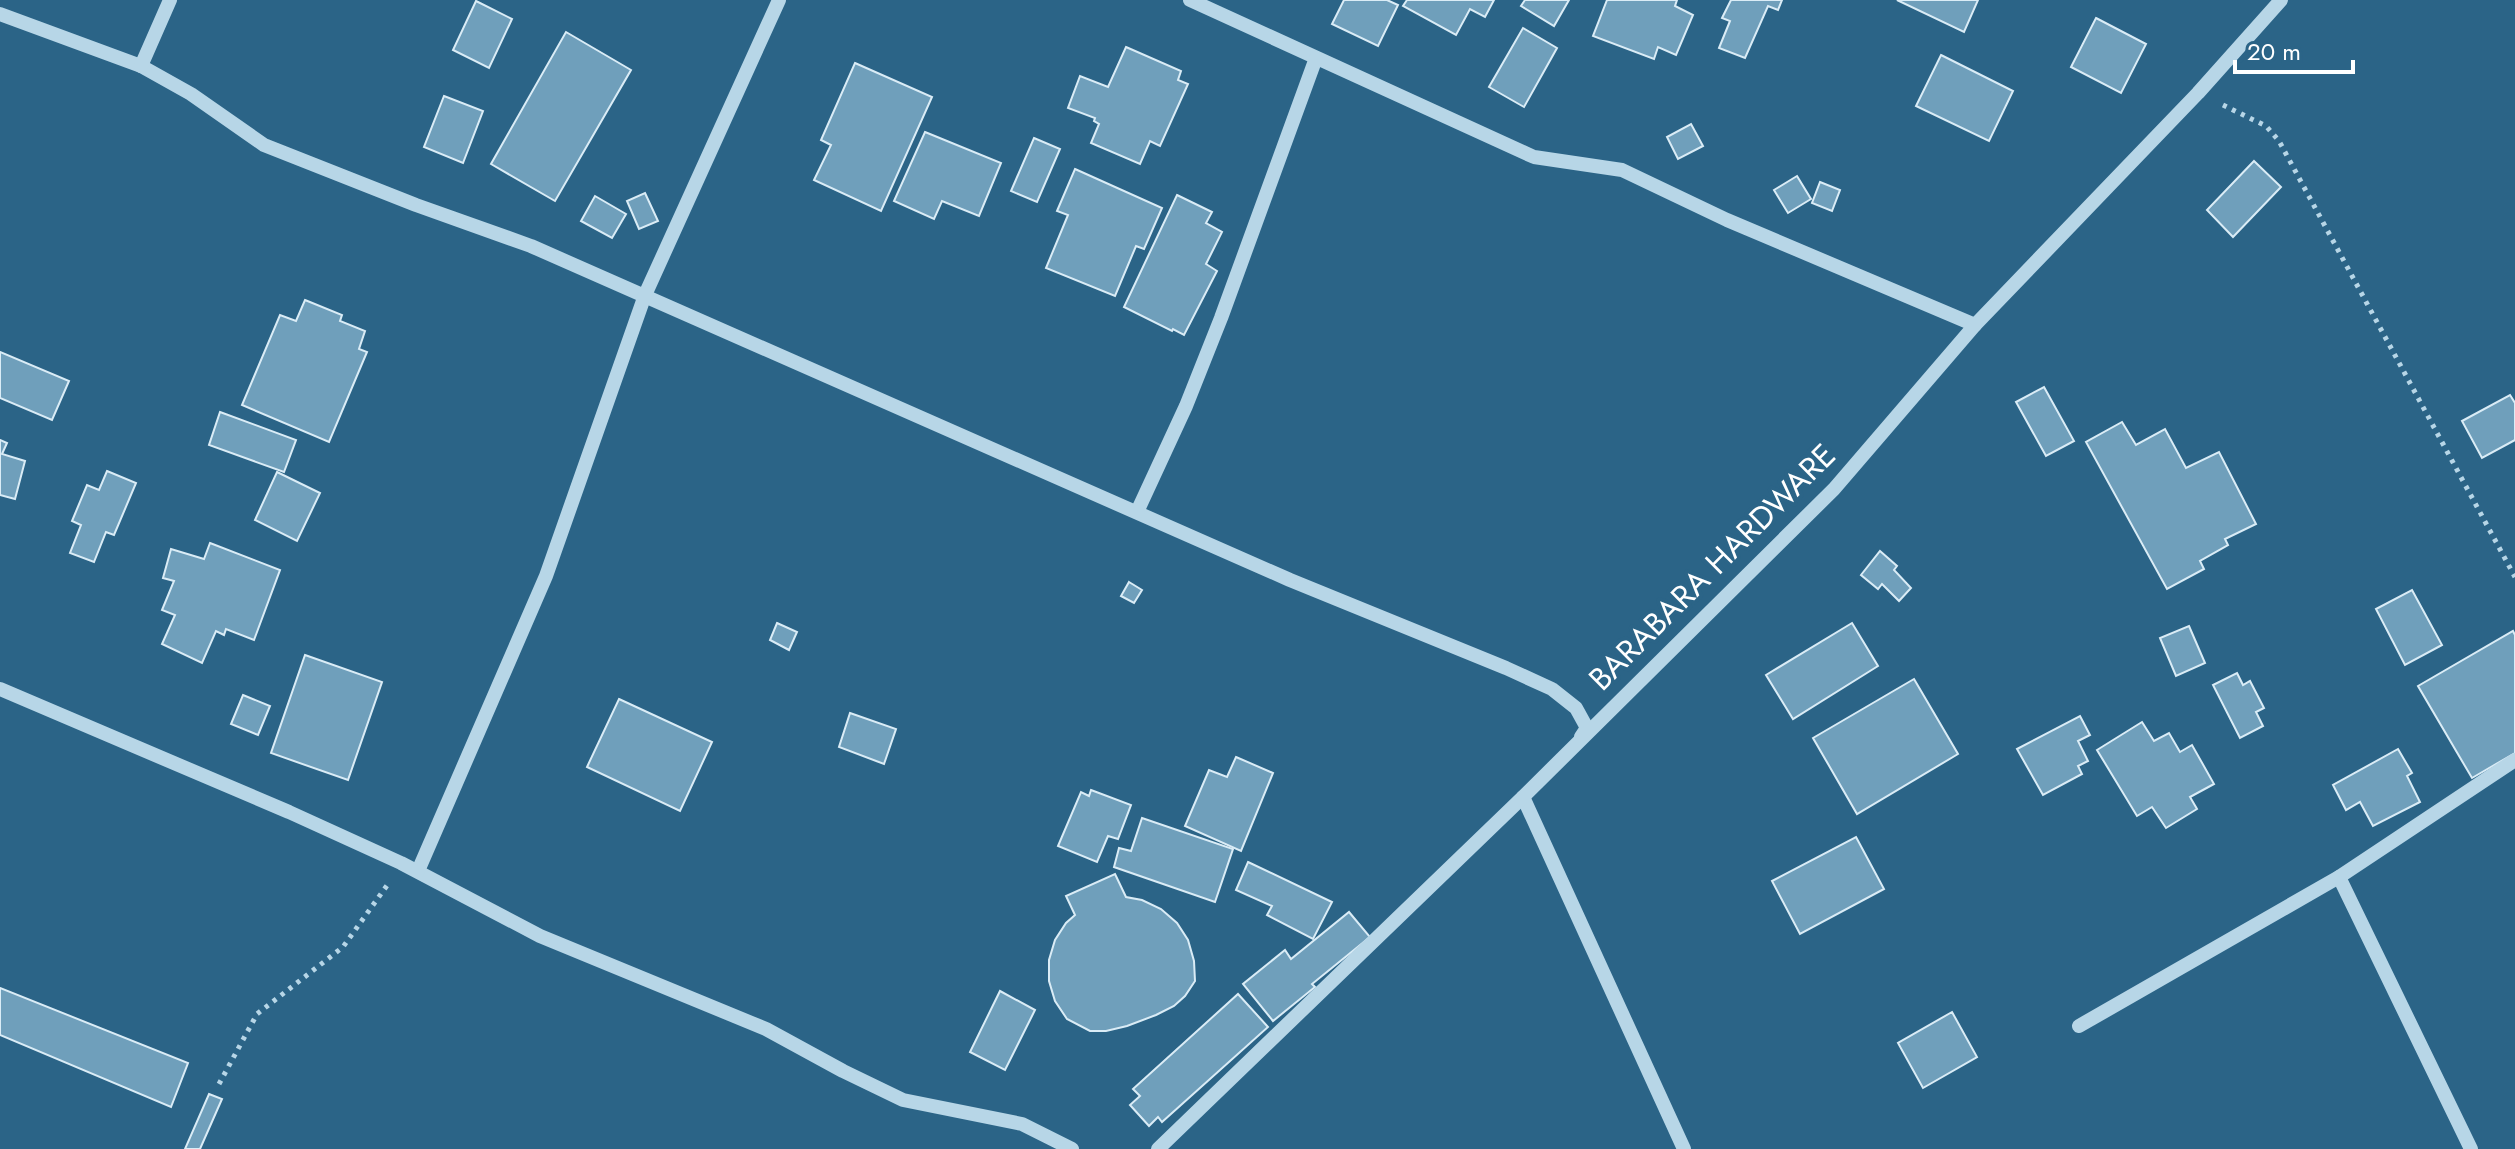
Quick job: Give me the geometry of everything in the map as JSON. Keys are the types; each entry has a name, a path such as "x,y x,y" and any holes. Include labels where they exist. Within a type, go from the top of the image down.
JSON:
{"street":[{"path":"141,66 170,0"},
{"path":"418,871 546,576 645,295 779,0"},
{"path":"1190,0 1534,157 1622,170 1727,220 1975,325"},
{"name":"BARABARA HARDWARE","path":"1158,1149 1523,797 1834,489 1975,325 2198,93 2281,0"},
{"path":"0,14 141,66 191,94 264,145 531,246 1290,580 1552,689 1576,708 1587,728 1581,737"},
{"path":"1137,512 1186,406 1221,318 1316,58"},
{"path":"0,689 401,863 540,936 766,1029 903,1100 1022,1124 1072,1149"},
{"path":"2079,1026 2339,877 2515,760"},
{"path":"1523,797 1684,1149"},
{"path":"2339,877 2471,1149"}],"path":[{"path":"2198,93 2266,126 2279,141 2515,577"},
{"path":"219,1084 257,1014 343,947 401,863"}],"building":[{"path":"1344,0 1387,0 1398,5 1378,46 1332,24"},
{"path":"1407,0 1494,0 1485,17 1470,9 1456,35 1403,6"},
{"path":"1525,0 1569,0 1554,26 1521,6"},
{"path":"1607,0 1677,0 1675,6 1693,15 1676,55 1658,47 1654,59 1593,36"},
{"path":"1731,0 1782,0 1778,10 1768,6 1745,58 1719,48 1730,21 1722,18"},
{"path":"1897,0 1978,0 1964,32"},
{"path":"476,1 512,19 489,68 453,50"},
{"path":"2096,18 2146,44 2121,93 2071,67"},
{"path":"1523,28 1557,48 1524,107 1489,87"},
{"path":"566,32 631,70 555,201 491,164"},
{"path":"1126,47 1181,71 1178,80 1188,84 1160,146 1150,141 1140,164 1091,143 1099,124 1094,121 1095,118 1068,108 1080,76 1108,87"},
{"path":"1941,55 2013,91 1989,141 1916,106"},
{"path":"855,63 932,97 881,211 814,180 831,145 821,140"},
{"path":"444,96 483,111 463,163 424,147"},
{"path":"1691,124 1703,146 1678,159 1667,137"},
{"path":"925,132 1001,163 979,216 942,201 934,219 894,201"},
{"path":"1034,138 1060,149 1037,202 1011,191"},
{"path":"2254,161 2281,187 2233,237 2207,210"},
{"path":"1075,169 1162,208 1144,249 1136,246 1115,296 1046,268 1068,215 1057,211"},
{"path":"1797,176 1811,199 1788,213 1774,190"},
{"path":"1820,182 1840,190 1832,211 1812,203"},
{"path":"645,193 658,221 639,229 627,201"},
{"path":"1177,195 1212,212 1206,223 1222,232 1206,264 1217,271 1184,335 1124,307"},
{"path":"595,196 626,214 612,238 581,221"},
{"path":"305,300 342,315 340,321 365,331 359,349 367,352 329,442 242,405 280,315 296,321"},
{"path":"0,352 69,381 52,420 0,398"},
{"path":"2044,387 2074,441 2046,456 2016,402"},
{"path":"2510,395 2515,403 2515,440 2482,458 2462,421"},
{"path":"220,412 296,440 284,472 209,445"},
{"path":"2122,422 2136,445 2165,429 2186,468 2219,452 2256,524 2225,539 2228,545 2200,561 2204,569 2167,589 2086,442"},
{"path":"0,440 7,443 2,454 25,461 15,499 0,495"},
{"path":"107,471 136,483 114,535 106,532 94,562 70,553 81,525 72,521 87,485 99,490"},
{"path":"277,472 320,493 297,541 255,520"},
{"path":"210,543 280,570 254,640 226,629 224,635 216,631 202,663 162,644 175,615 162,610 174,581 163,578 171,549 204,559"},
{"path":"1880,551 1897,566 1894,570 1911,588 1899,601 1882,584 1878,589 1861,575"},
{"path":"1129,582 1142,590 1134,603 1121,596"},
{"path":"2412,590 2442,645 2405,665 2376,609"},
{"path":"777,623 797,632 789,650 770,640"},
{"path":"1852,623 1878,666 1793,719 1766,675"},
{"path":"2189,626 2205,663 2176,676 2160,638"},
{"path":"2513,631 2515,753 2472,778 2418,686"},
{"path":"305,655 382,682 348,780 271,753"},
{"path":"2237,673 2243,685 2250,681 2264,708 2256,712 2263,726 2240,738 2213,685"},
{"path":"1914,679 1958,754 1857,814 1813,738"},
{"path":"243,695 270,706 258,735 231,724"},
{"path":"619,699 712,742 680,811 587,767"},
{"path":"850,713 896,729 884,764 839,747"},
{"path":"2080,716 2090,735 2078,741 2088,761 2078,766 2082,774 2043,795 2017,749"},
{"path":"2142,722 2154,741 2169,733 2180,752 2192,745 2214,784 2190,797 2197,809 2166,828 2152,807 2137,816 2097,750"},
{"path":"2398,749 2412,773 2407,776 2420,802 2373,826 2360,802 2346,810 2333,785"},
{"path":"1236,757 1273,773 1241,851 1185,826 1209,770 1227,777"},
{"path":"1091,790 1131,805 1118,839 1108,836 1097,862 1058,846 1081,792 1089,796"},
{"path":"1142,818 1233,849 1215,902 1114,867 1119,848 1131,851"},
{"path":"1856,837 1884,889 1800,934 1772,881"},
{"path":"1248,862 1332,902 1313,939 1267,915 1272,906 1236,890"},
{"path":"1115,874 1126,897 1161,909 1177,923 1188,940 1195,981 1174,1006 1156,1015 1127,1026 1090,1031 1067,1019 1055,1001 1049,981 1049,960 1055,940 1075,915 1066,896"},
{"path":"1349,912 1370,937 1312,984 1315,987 1273,1021 1243,984 1285,950 1291,959"},
{"path":"0,988 188,1063 171,1107 0,1035"},
{"path":"1000,991 1035,1010 1005,1070 970,1052"},
{"path":"1238,994 1268,1027 1162,1122 1158,1117 1149,1126 1130,1105 1140,1096 1133,1089"},
{"path":"1952,1012 1977,1057 1923,1088 1898,1043"},
{"path":"209,1094 222,1099 200,1149 185,1149"}]}
